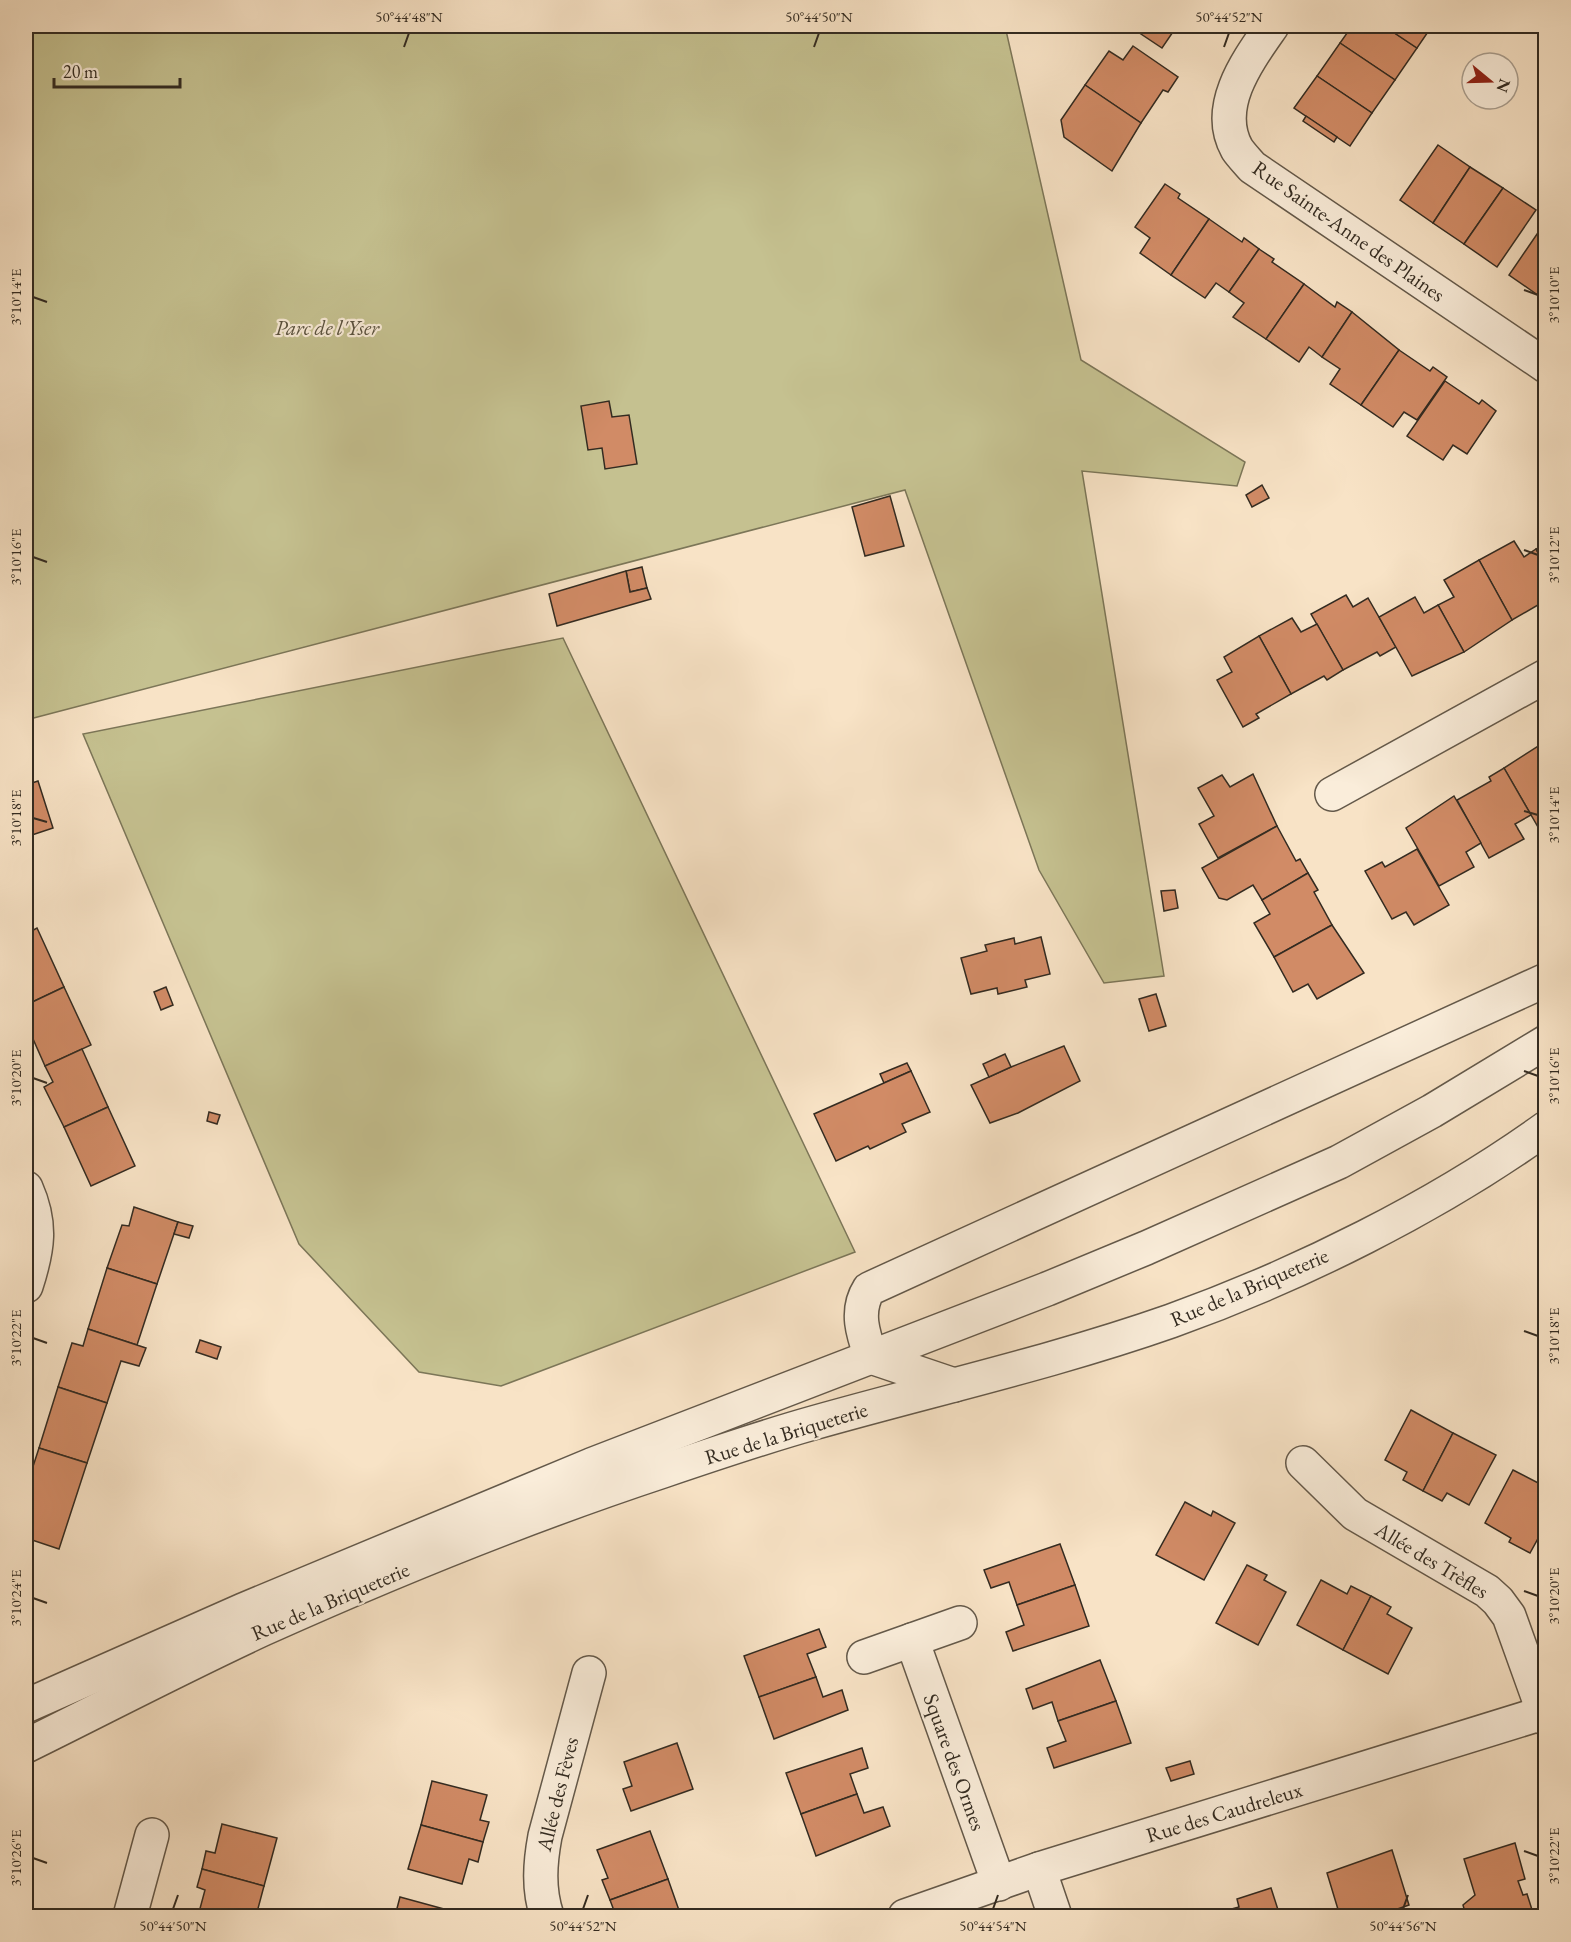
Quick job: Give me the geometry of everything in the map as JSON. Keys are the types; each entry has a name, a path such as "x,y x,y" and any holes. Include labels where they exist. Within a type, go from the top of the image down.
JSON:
{"street":[{"name":"Rue Sainte-Anne des Plaines","path":"1272,26 1243,68 1234,89 1230,108 1231,131 1237,148 1252,167 1545,366"},
{"path":"1332,794 1545,676"},
{"path":"751,1443 787,1416 852,1387 865,1371 871,1357 862,1331 861,1315 868,1289 1545,980"},
{"name":"Rue de la Briqueterie","path":"26,1706 243,1610 591,1465 1047,1289 1146,1248 1339,1162 1432,1111 1545,1042"},
{"name":"Rue de la Briqueterie","path":"26,1746 230,1645 348,1592 524,1520 811,1423 1100,1345 1241,1294 1308,1265 1386,1225 1453,1188 1545,1128"},
{"path":"26,1188 37,1223 37,1244 26,1286"},
{"path":"871,1357 954,1385"},
{"name":"Allée des Trèfles","path":"1303,1462 1355,1514 1487,1591 1498,1601 1509,1616 1545,1714"},
{"path":"864,1657 960,1623"},
{"name":"Square des Ormes","path":"912,1640 984,1898"},
{"name":"Allée des Fèves","path":"547,1917 540,1881 540,1861 589,1673"},
{"name":"Rue des Caudreleux","path":"905,1917 984,1898 1039,1869 1545,1714"},
{"path":"130,1917 152,1835"},
{"path":"1039,1869 1055,1917"}],"green space":[{"name":"Parc de l'Yser","path":"26,26 1005,26 1081,360 1245,462 1237,486 1082,471 1164,976 1104,983 1039,870 905,490 26,720"},
{"path":"563,638 855,1252 501,1386 419,1372 299,1244 83,734"}],"building":[{"path":"1129,26 1177,26 1162,48"},
{"path":"1352,26 1384,26 1417,48 1395,80 1340,43"},
{"path":"1384,26 1432,26 1417,48"},
{"path":"1340,43 1395,80 1372,113 1317,76"},
{"path":"1133,46 1178,77 1168,92 1163,90 1141,123 1085,85 1109,51 1123,60"},
{"path":"1317,76 1372,113 1350,146 1294,108"},
{"path":"1085,85 1141,123 1112,171 1064,137 1061,120"},
{"path":"1306,116 1337,137 1334,142 1303,121"},
{"path":"1438,145 1470,167 1433,223 1400,200"},
{"path":"1470,167 1503,188 1464,244 1433,223"},
{"path":"1165,184 1180,194 1178,198 1209,219 1171,275 1140,253 1150,238 1135,227"},
{"path":"1503,188 1536,210 1497,267 1464,244"},
{"path":"1209,219 1242,242 1244,238 1259,249 1229,292 1216,283 1205,298 1171,275"},
{"path":"1546,221 1546,293 1542,298 1509,275"},
{"path":"1259,249 1274,259 1272,262 1304,284 1266,339 1233,317 1244,303 1229,292"},
{"path":"1304,284 1335,307 1337,302 1352,312 1322,357 1309,347 1299,362 1266,339"},
{"path":"1352,312 1399,350 1361,405 1330,384 1340,369 1322,357"},
{"path":"1399,350 1430,371 1433,367 1447,377 1417,420 1404,412 1393,427 1361,405"},
{"path":"1445,381 1479,404 1482,400 1496,411 1467,454 1453,445 1443,460 1407,436"},
{"path":"609,401 612,417 629,415 637,464 605,469 602,448 588,450 581,406"},
{"path":"1262,485 1269,498 1252,507 1246,495"},
{"path":"890,496 904,546 865,556 852,507"},
{"path":"1514,541 1524,557 1536,549 1546,567 1546,605 1543,602 1512,620 1479,560"},
{"path":"1546,544 1546,567 1536,549"},
{"path":"1479,560 1512,620 1464,652 1438,605 1454,597 1444,580"},
{"path":"642,567 647,588 630,592 626,571"},
{"path":"626,571 630,592 647,588 651,599 557,626 549,594"},
{"path":"1346,595 1353,607 1368,598 1396,647 1380,656 1377,652 1343,670 1311,614"},
{"path":"1415,597 1424,613 1438,605 1464,652 1412,676 1379,617"},
{"path":"1292,618 1301,632 1317,624 1343,670 1327,680 1324,676 1291,694 1259,636"},
{"path":"1259,636 1291,694 1256,714 1259,718 1243,727 1217,680 1232,672 1224,657"},
{"path":"1546,741 1546,823 1538,827 1504,768"},
{"path":"1504,768 1531,815 1515,824 1524,839 1489,858 1457,800 1491,781 1489,777"},
{"path":"1253,774 1277,826 1218,858 1199,824 1214,816 1198,788 1222,775 1230,787"},
{"path":"38,781 53,828 26,837 26,785"},
{"path":"1454,796 1481,843 1466,852 1474,867 1439,886 1406,828"},
{"path":"1277,826 1296,861 1300,859 1308,873 1262,900 1253,885 1227,900 1219,898 1202,868"},
{"path":"1417,849 1449,905 1414,925 1406,912 1392,919 1365,871 1382,862 1385,867"},
{"path":"1308,873 1318,890 1314,892 1332,925 1274,957 1254,923 1270,914 1262,900"},
{"path":"1175,890 1178,908 1164,911 1161,891"},
{"path":"1332,925 1364,973 1317,999 1308,984 1293,992 1274,957"},
{"path":"37,928 64,987 26,1005 26,934"},
{"path":"1041,937 1050,974 1025,980 1027,987 998,994 997,988 971,994 961,958 987,951 985,945 1014,938 1015,944"},
{"path":"64,987 91,1045 45,1066 26,1023 26,1005"},
{"path":"166,987 173,1005 161,1010 154,992"},
{"path":"1156,994 1166,1026 1149,1031 1139,999"},
{"path":"1064,1046 1080,1081 1018,1113 990,1123 971,1085"},
{"path":"82,1049 108,1107 64,1127 44,1087 53,1082 45,1066"},
{"path":"1005,1054 1011,1067 989,1077 983,1064"},
{"path":"907,1063 911,1071 884,1083 880,1074"},
{"path":"911,1071 930,1112 902,1124 906,1132 870,1149 868,1146 836,1161 814,1114"},
{"path":"108,1107 135,1166 91,1186 64,1127"},
{"path":"209,1112 220,1115 217,1124 207,1121"},
{"path":"134,1207 178,1222 157,1284 107,1268 122,1225 129,1226"},
{"path":"178,1222 193,1226 189,1238 174,1234"},
{"path":"107,1268 157,1284 137,1345 88,1329"},
{"path":"88,1329 146,1348 139,1366 121,1361 107,1403 58,1387 72,1343 83,1346"},
{"path":"200,1340 221,1347 217,1359 196,1352"},
{"path":"58,1387 107,1403 87,1463 39,1448"},
{"path":"1411,1410 1453,1433 1423,1491 1403,1480 1407,1472 1385,1460"},
{"path":"1453,1433 1496,1455 1469,1505 1447,1493 1442,1501 1423,1491"},
{"path":"39,1448 87,1463 59,1549 26,1538 26,1488"},
{"path":"1513,1470 1546,1487 1546,1524 1530,1553 1509,1542 1511,1538 1485,1523"},
{"path":"1185,1502 1211,1516 1213,1511 1235,1523 1204,1580 1156,1555"},
{"path":"1060,1544 1075,1585 1017,1605 1009,1582 991,1588 984,1570"},
{"path":"1247,1565 1267,1575 1264,1580 1286,1592 1258,1645 1216,1623"},
{"path":"1321,1580 1347,1594 1351,1586 1371,1596 1343,1650 1297,1625"},
{"path":"1075,1585 1089,1626 1013,1651 1006,1632 1024,1625 1017,1605"},
{"path":"1371,1596 1391,1607 1387,1614 1412,1628 1388,1674 1343,1650"},
{"path":"819,1629 826,1647 807,1654 816,1677 759,1697 744,1656"},
{"path":"1100,1660 1116,1701 1058,1721 1052,1702 1033,1709 1026,1689"},
{"path":"816,1677 823,1697 842,1690 848,1710 774,1739 759,1697"},
{"path":"1116,1701 1131,1743 1054,1768 1047,1748 1066,1741 1058,1721"},
{"path":"677,1743 693,1789 631,1811 623,1789 632,1786 624,1762"},
{"path":"862,1748 868,1768 850,1774 857,1794 801,1814 786,1773"},
{"path":"1190,1761 1194,1774 1171,1781 1166,1768"},
{"path":"432,1781 487,1795 480,1820 489,1822 483,1842 421,1825"},
{"path":"857,1794 864,1813 883,1807 890,1826 816,1856 801,1814"},
{"path":"222,1824 277,1838 264,1886 202,1869 206,1851 215,1853"},
{"path":"421,1825 483,1842 478,1862 469,1859 462,1884 408,1869"},
{"path":"650,1831 668,1879 610,1900 602,1880 608,1878 597,1850"},
{"path":"1515,1843 1525,1879 1518,1881 1523,1895 1527,1894 1534,1916 1466,1916 1463,1905 1475,1895 1464,1859"},
{"path":"1392,1850 1409,1905 1383,1914 1381,1909 1357,1916 1340,1916 1327,1873"},
{"path":"202,1869 264,1886 256,1916 198,1916 205,1890 197,1887"},
{"path":"668,1879 681,1916 616,1916 610,1900"},
{"path":"1271,1888 1280,1916 1221,1916 1228,1910 1239,1907 1237,1899"},
{"path":"400,1897 455,1912 453,1916 395,1916"},
{"path":"1381,1909 1384,1916 1357,1916"}]}
